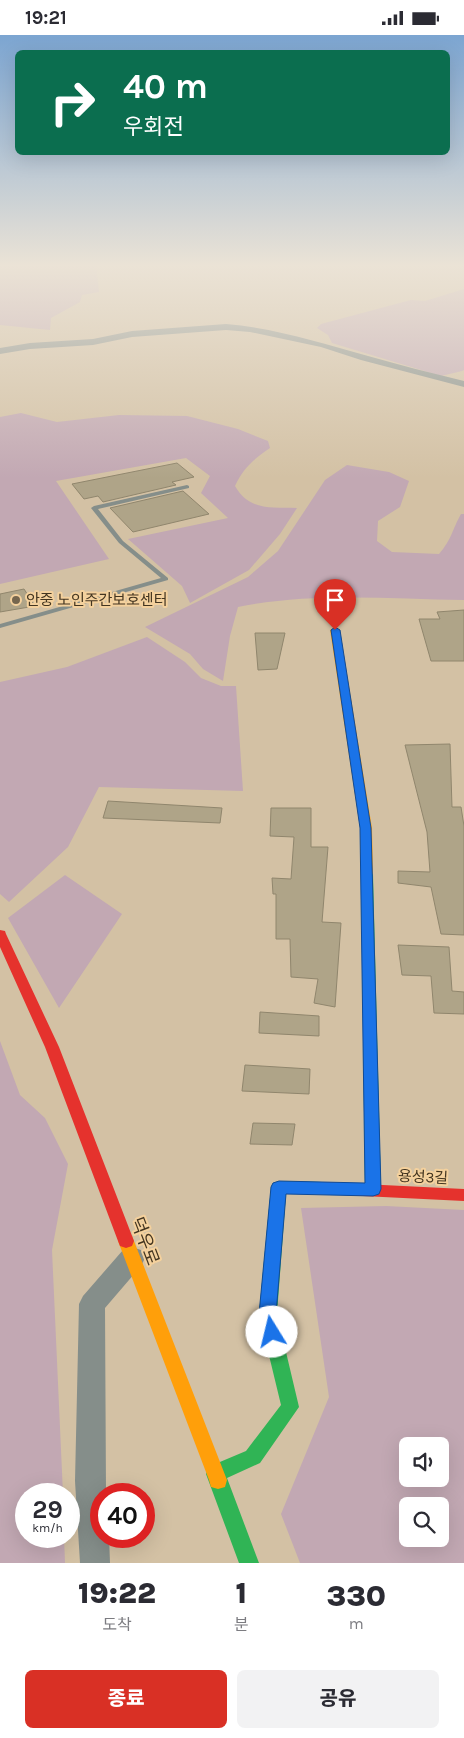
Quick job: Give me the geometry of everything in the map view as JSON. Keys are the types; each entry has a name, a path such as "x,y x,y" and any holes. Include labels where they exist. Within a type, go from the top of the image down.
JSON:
{"street":[{"path":"0,351 30,346 93,342 126,335"},
{"path":"278,335 464,383"},
{"path":"335,630 366,828 373,1189"},
{"name":"덕우로","path":"0,934 28,989 50,1042 249,1563"},
{"name":"용성3길","path":"215,1474 253,1457 290,1407 268,1314 279,1187 373,1189 464,1195"},
{"path":"95,1563 90,1481 92,1304 132,1258"}],"lane":[{"path":"0,626 166,579 121,542 94,508 186,487"}],"shaded area":[{"path":"328,335 464,335 464,370 441,376 332,343"},
{"path":"21,413 57,422 119,415 187,416 238,429 268,441 270,448 245,469 235,486 247,500 254,504 270,507 297,508 280,534 249,570 190,603 182,586 128,539 228,518 201,493 210,476 186,458 56,481 109,559 0,584 0,417"},
{"path":"347,465 389,472 409,481 400,507 378,521 377,541 392,552 439,554 449,539 461,514 464,514 464,600 350,597 294,599 238,607 230,636 223,681 203,669 190,654 145,627 248,577 278,551 325,480"},
{"path":"147,637 185,662 201,678 221,686 236,686 243,791 99,787 68,847 9,902 0,894 0,682 67,667"},
{"path":"65,875 122,914 59,1008 8,918"},
{"path":"0,1041 20,1095 45,1118 68,1164 52,1250 63,1483 15,1483 15,1548 64,1548 65,1563 0,1563"},
{"path":"386,1206 464,1210 464,1563 300,1563 281,1514 329,1397 301,1208"}],"building":[{"path":"177,463 194,477 172,482 176,485 103,502 98,496 84,499 72,484"},
{"path":"183,491 209,514 133,532 110,508"},
{"name":"안중 노인주간보호센터","path":"24,589 35,606 0,612 0,594"},
{"path":"464,610 464,661 431,661 419,619 440,619 437,612"},
{"path":"255,633 285,633 277,669 258,670"},
{"path":"450,744 452,807 461,807 464,826 464,935 441,934 431,887 398,883 398,871 430,872 427,832 405,745"},
{"path":"108,801 222,808 220,823 103,818"},
{"path":"271,808 311,808 311,847 328,847 322,922 341,923 335,1007 314,1003 318,979 291,977 290,939 276,939 276,894 273,894 272,878 291,879 294,837 270,836"},
{"path":"398,945 449,947 452,991 464,992 464,1014 434,1013 431,976 402,975"},
{"path":"260,1012 319,1016 319,1036 259,1033"},
{"path":"245,1065 310,1069 309,1094 242,1091"},
{"path":"253,1123 295,1124 292,1145 250,1144"}],"traffic: fast":[{"path":"367,874 373,1189"},
{"path":"215,1474 253,1457 290,1407 268,1314 279,1187 322,1188"},
{"path":"218,1480 249,1563"}],"traffic: slow":[{"path":"335,630 366,828 367,874"},
{"path":"126,1241 218,1480"}],"traffic: jam":[{"path":"0,934 52,1047 126,1241"},
{"path":"322,1188 464,1195"}],"place":[{"name":"안중 노인주간보호센터","path":"16,600"}],"route":[{"path":"272,1332 268,1314 279,1187 373,1189 366,828 335,630"}]}
